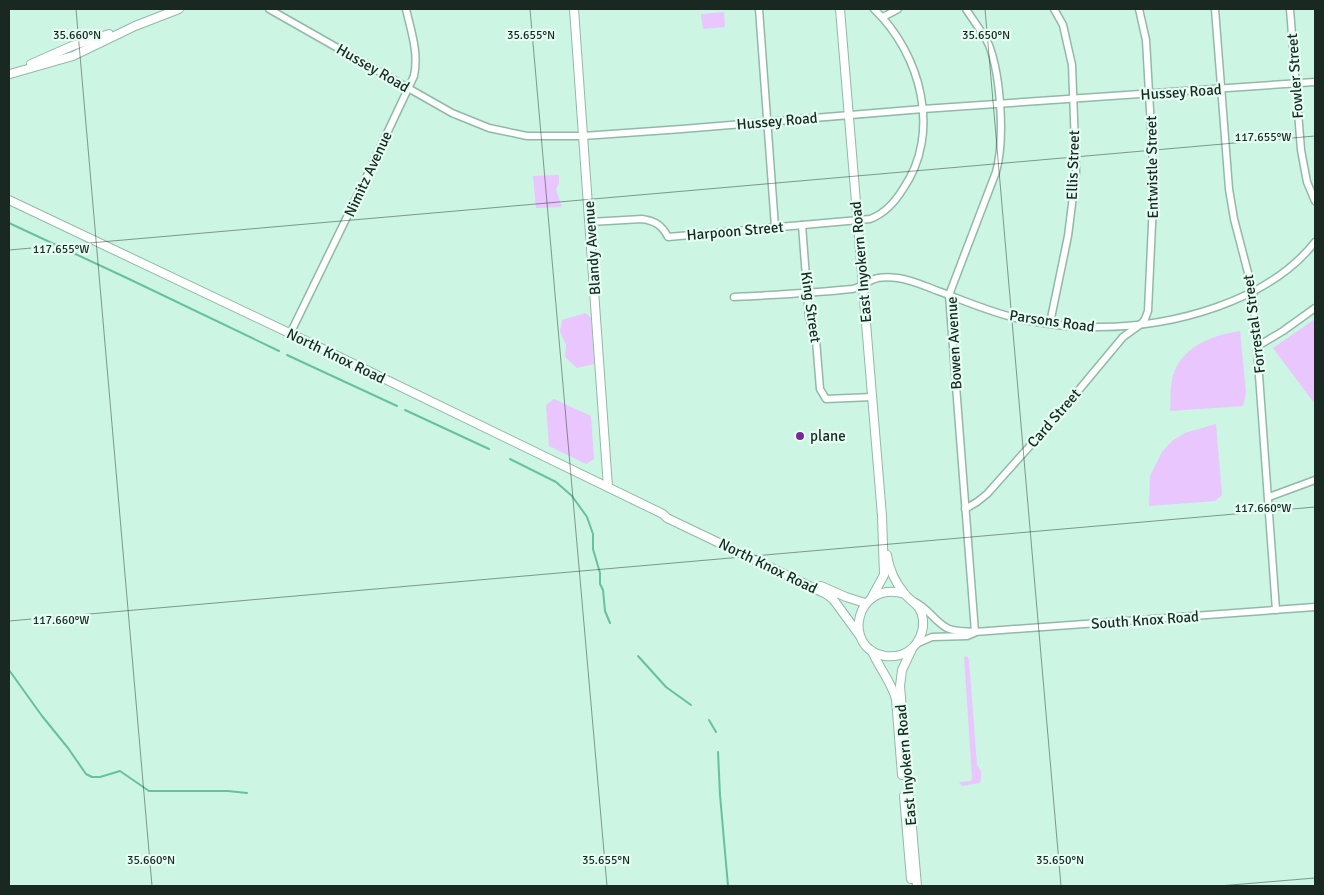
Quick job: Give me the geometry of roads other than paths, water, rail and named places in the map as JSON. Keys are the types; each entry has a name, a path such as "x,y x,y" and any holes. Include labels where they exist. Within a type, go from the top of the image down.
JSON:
{"street":[{"path":"9,74 72,46 135,26 179,9"},
{"name":"Hussey Road","path":"269,9 452,114 489,128 527,136 583,136 923,109 1315,82"},
{"name":"Nimitz Avenue","path":"290,334 414,76 416,52 406,9"},
{"name":"Blandy Avenue","path":"574,9 608,488"},
{"path":"759,9 775,227"},
{"name":"East Inyokern Road","path":"840,9 882,516 884,575 872,597"},
{"name":"Harpoon Street","path":"590,222 649,220 660,225 668,237 870,219 884,211 907,184 920,152 923,109 920,86 911,61 883,17 874,9"},
{"path":"883,17 898,9"},
{"name":"Bowen Avenue","path":"966,9 988,43 992,55 998,81 1001,134 999,161 949,295 975,632"},
{"name":"Ellis Street","path":"1050,323 1068,236 1076,172 1072,65 1063,25 1054,9"},
{"name":"Entwistle Street","path":"1139,9 1146,40 1154,208 1148,311 1141,324"},
{"name":"Forrestal Street","path":"1216,9 1229,190 1253,292 1276,610"},
{"name":"Fowler Street","path":"1290,9 1303,164 1307,182 1315,200"},
{"path":"390,77 404,80 414,76"},
{"name":"North Knox Road","path":"9,200 826,594 833,599 860,636"},
{"name":"King Street","path":"802,225 809,317 816,340 820,389 826,399 872,397"},
{"name":"Parsons Road","path":"734,297 854,289 881,277 897,278 911,281 1020,319 1101,328 1141,324 1191,315 1212,309 1253,292 1286,271 1315,245"},
{"path":"1258,346 1315,308"},
{"name":"Card Street","path":"965,510 987,494 1063,409 1123,337 1141,324"},
{"path":"1269,497 1315,480"},
{"name":"North Knox Road","path":"663,514 668,514 824,588 866,603"},
{"name":"East Inyokern Road","path":"882,516 890,569 904,594"},
{"path":"888,592 904,594 915,602 923,619 923,628 921,637 909,651 900,656 890,657 872,651 865,644 860,636 858,624 860,613 872,597 888,592"},
{"name":"South Knox Road","path":"915,602 923,606 946,627 959,631 975,632 1315,607"},
{"name":"South Knox Road","path":"914,645 932,638 967,636 975,632"},
{"name":"East Inyokern Road","path":"914,645 902,670 900,686 917,886"},
{"name":"East Inyokern Road","path":"872,651 896,699 912,886"}],"waterway":[{"path":"9,223 279,351"},
{"path":"287,355 397,406"},
{"path":"405,410 489,449"},
{"path":"510,459 556,482 572,496 587,517 593,534 593,549 600,573 605,611 610,623"},
{"path":"638,656 666,687 691,705"},
{"path":"9,670 86,774 92,777 100,777 120,771 149,791 228,791 247,793"},
{"path":"709,720 716,732"},
{"path":"718,752 728,886"}],"place":[{"name":"plane","path":"800,436"}]}
